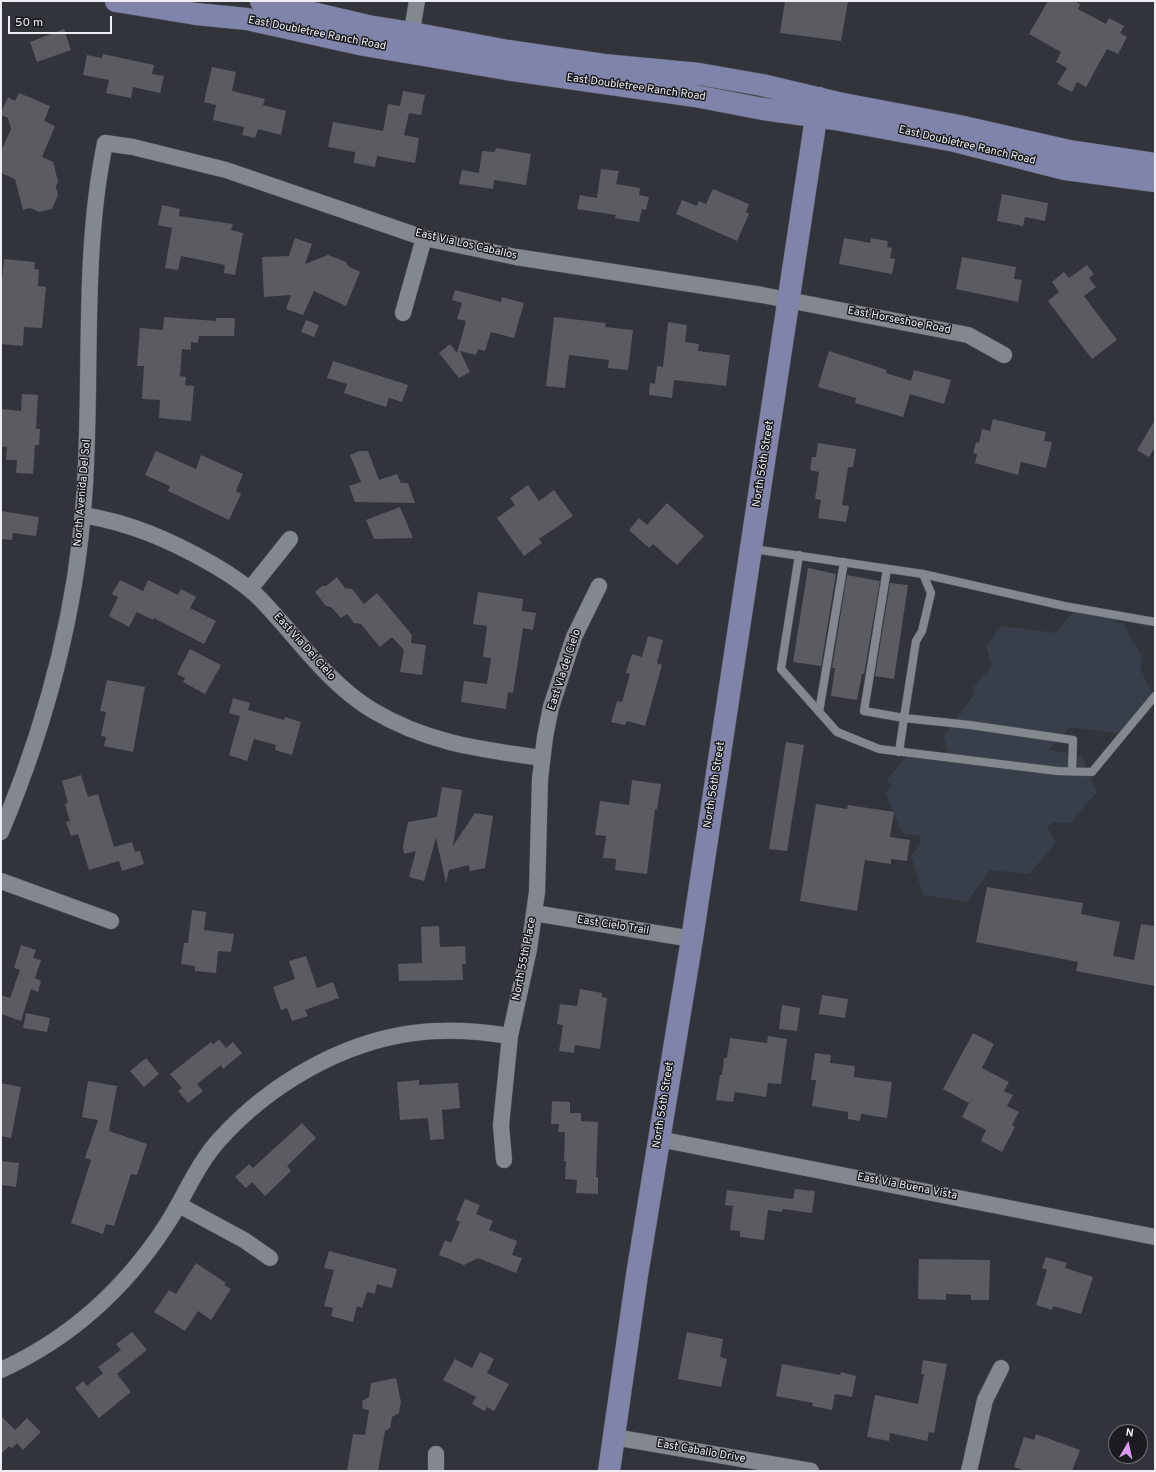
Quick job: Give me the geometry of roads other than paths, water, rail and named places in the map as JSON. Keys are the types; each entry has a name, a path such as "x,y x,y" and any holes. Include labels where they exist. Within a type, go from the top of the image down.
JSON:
{"main road":[{"name":"East Doubletree Ranch Road","path":"116,1 196,14 247,19 364,45 410,42"},
{"name":"East Doubletree Ranch Road","path":"261,1 368,26 410,42 506,69 695,96 763,109 818,107 982,130 1069,151 1155,164"},
{"name":"East Doubletree Ranch Road","path":"818,107 1065,169 1155,181"},
{"name":"North 56th Street","path":"609,1471 637,1275 692,939 818,107"}],"street":[{"path":"410,42 417,1"},
{"name":"East Via Los Caballos","path":"105,143 133,147 226,170 424,238 516,257 789,300"},
{"name":"North Avenida Del Sol","path":"1,832 27,765 56,669 72,595 83,515 88,438 93,229 100,167 105,143"},
{"path":"403,313 424,238"},
{"name":"East Horseshoe Road","path":"789,300 968,335 1004,355"},
{"name":"East Via Del Cielo","path":"83,515 106,519 143,530 179,545 228,574 250,589 269,608 322,669 371,709 398,724 430,738 457,745 542,758"},
{"path":"250,589 290,539"},
{"name":"East Via del Cielo","path":"542,758 552,707 572,644 599,586"},
{"name":"North 55th Place","path":"504,1160 501,1125 510,1036 529,949 537,892 542,758"},
{"path":"1,881 111,921"},
{"name":"East Cielo Trail","path":"534,913 692,939"},
{"path":"1,1370 25,1359 58,1340 90,1314 116,1290 145,1255 179,1205 193,1176 219,1140 243,1116 294,1076 321,1062 369,1044 413,1033 456,1031 489,1032 510,1036"},
{"name":"East Via Buena Vista","path":"659,1139 1155,1237"},
{"path":"179,1205 244,1240 270,1258"},
{"path":"968,1471 984,1400 1001,1368"},
{"name":"East Caballo Drive","path":"614,1437 812,1471"},
{"path":"436,1454 436,1471"}],"lane":[{"path":"751,548 923,574 1064,606 1155,622"},
{"path":"799,555 781,669 836,732 879,749 1092,772 1155,696"},
{"path":"819,712 844,562"},
{"path":"887,569 864,711 904,718 970,725 1073,740 1072,771"},
{"path":"899,752 916,641 922,631 931,593 930,587 923,574"}]}
